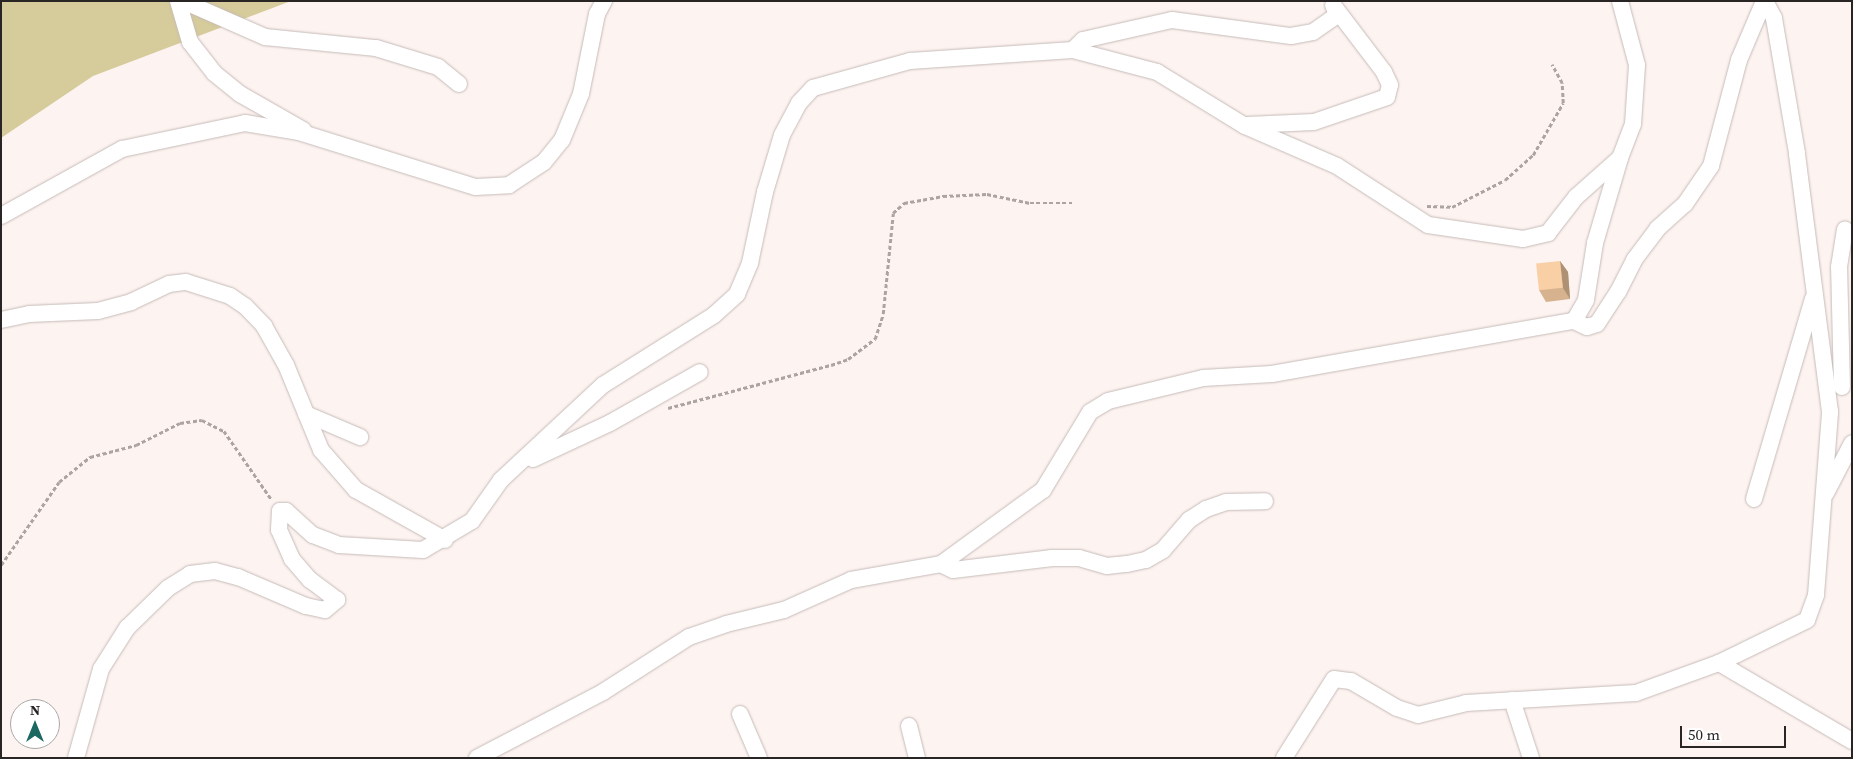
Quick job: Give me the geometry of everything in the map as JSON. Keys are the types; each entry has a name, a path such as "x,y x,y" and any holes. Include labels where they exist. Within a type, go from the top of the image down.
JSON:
{"street":[{"path":"178,1 190,42 214,73 240,94 314,137"},
{"path":"183,1 265,37 376,48 438,68 459,84"},
{"path":"1,216 122,149 245,123 314,137 476,187 509,184 544,162 562,140 581,94 597,14 604,1"},
{"path":"1574,321 1586,300 1596,243 1620,158 1633,124 1637,65 1620,1"},
{"path":"1284,758 1334,678 1351,681 1397,708 1418,715 1466,703 1636,693 1719,662 1807,620 1816,595 1830,412 1816,288 1774,18 1765,1"},
{"path":"477,758 603,692 689,637 726,624 784,610 851,580 941,564 1043,490 1090,412 1108,401 1203,378 1272,374 1574,321 1587,327 1598,324 1618,292 1634,260 1657,229 1686,204 1711,166 1739,60 1765,1"},
{"path":"1073,50 1083,40 1172,20 1291,36 1313,32 1337,15 1333,4"},
{"path":"1245,126 1314,122 1387,97 1390,85 1384,72 1333,4"},
{"path":"76,758 101,669 127,628 168,588 190,574 215,571 238,577 306,606 325,610 335,604 337,600 333,594 310,580 292,559 279,530 280,511 286,511 313,535 339,545 423,550 445,540 472,521 501,480 603,386 714,315 736,294 750,264 765,192 782,135 798,103 813,88 910,61 1073,50 1157,72 1245,126 1337,166 1401,205 1428,225 1523,239 1548,233 1576,197 1620,158"},
{"path":"1842,387 1839,267 1845,229"},
{"path":"1,320 29,314 98,311 131,302 169,284 186,282 230,296 245,306 264,326 286,366 321,450 356,490 445,540"},
{"path":"1754,499 1816,288"},
{"path":"1830,412 1842,387 1852,353"},
{"path":"517,466 610,423 700,372"},
{"path":"306,414 360,437"},
{"path":"1822,502 1852,443"},
{"path":"941,564 954,570 1052,558 1078,558 1107,566 1127,564 1146,560 1163,550 1189,520 1206,509 1226,502 1265,501"},
{"path":"1719,662 1852,741"},
{"path":"1512,700 1531,758"},
{"path":"740,714 760,758"},
{"path":"910,726 917,758"}],"path":[{"path":"1401,205 1452,207 1505,180 1534,155 1563,103 1562,83 1552,65"},
{"path":"666,409 831,366 848,359 875,339 883,314 893,213 904,203 943,196 987,194 1030,203 1072,203"},
{"path":"1,565 59,482 90,457 136,445 180,423 202,420 224,431 280,511"}],"shaded area":[{"path":"1,1 291,1 93,76 1,138"}],"building":[{"path":"1560,261 1563,288 1539,290 1536,264"}]}
